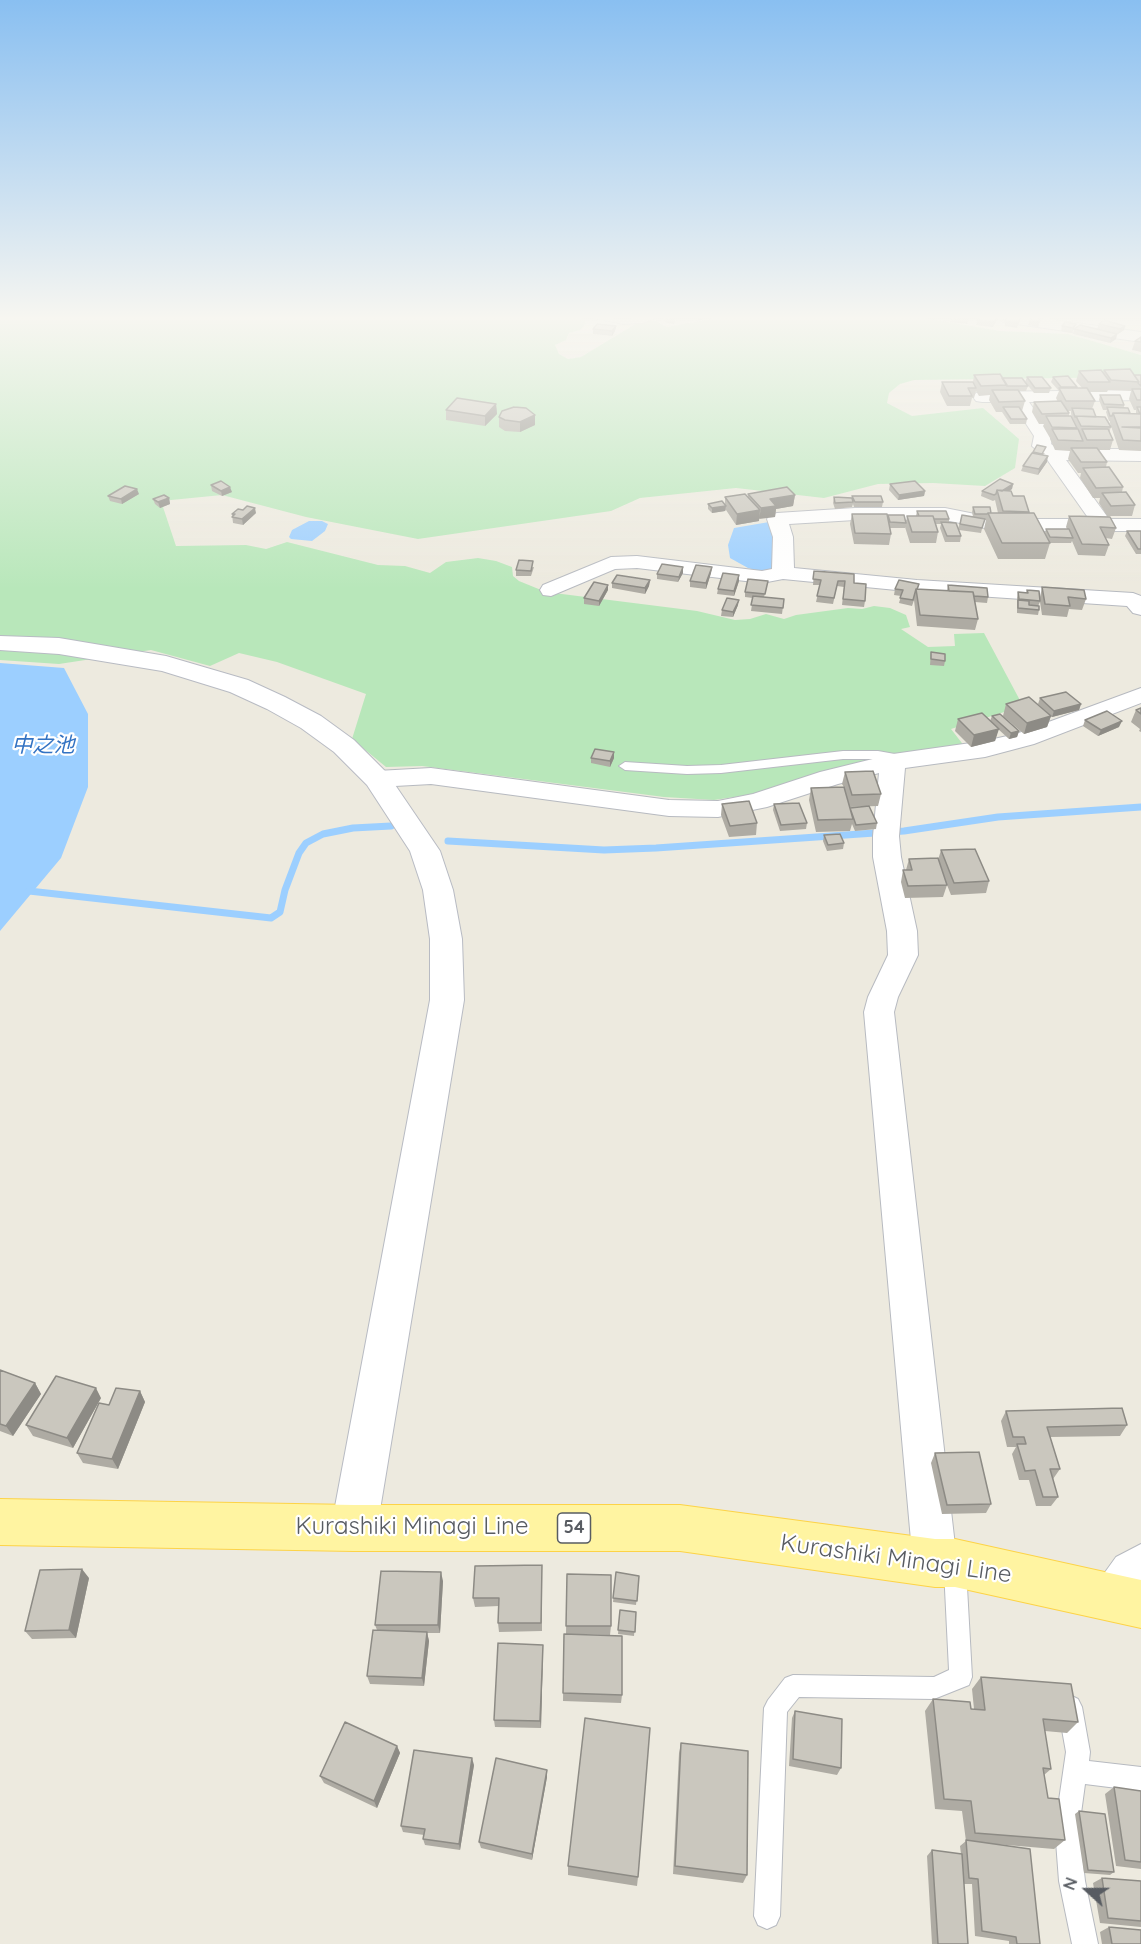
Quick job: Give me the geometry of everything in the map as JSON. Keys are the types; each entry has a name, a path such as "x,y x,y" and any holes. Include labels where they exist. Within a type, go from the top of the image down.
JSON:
{"main road":[{"name":"Kurashiki Minagi Line","path":"0,1522 354,1528 680,1528 1132,1589"}],"street":[{"path":"1024,408 1042,436 1041,446 1053,454 1103,525"},
{"path":"1097,408 1100,415"},
{"path":"1110,435 1119,454"},
{"path":"1053,454 1141,454"},
{"path":"783,573 783,537 777,519 855,514 945,514 1000,525 1141,525"},
{"path":"551,590 611,562 637,562 762,577 783,573 917,586 1133,600 1141,608"},
{"path":"0,643 59,646 166,664 239,686 311,722 344,746 377,778 424,851 438,890 446,939 447,1000 354,1528"},
{"path":"377,778 431,776 669,808 718,809 758,801 829,778 901,761 985,749 1024,739 1141,695"},
{"path":"901,761 886,833 887,857 902,932 903,955 883,997 879,1012 945,1563"}],"lane":[{"path":"625,766 687,770 721,769 843,755 878,755 901,761"},
{"path":"767,1916 776,1708 793,1686 934,1688 973,1678 945,1563"},
{"path":"1055,1689 1067,1691 1078,1752 1067,1828 1072,1881 1085,1944"},
{"path":"1076,1771 1141,1779"}],"green space":[{"path":"0,408 896,408 912,416 983,408 1019,439 1015,468 985,486 933,483 878,484 824,498 736,488 640,498 611,511 418,539 306,517 222,495 161,501 176,546 246,545 266,549 287,542 378,565 405,566 430,573 446,562 478,558 512,567 513,576 519,581 546,592 697,611 735,620 750,619 766,614 784,619 796,615 848,608 862,609 874,606 890,608 906,615 910,627 901,629 928,647 955,646 954,634 984,633 1023,706 951,729 965,747 924,752 822,771 761,793 714,800 664,797 422,766 386,767 352,739 366,694 277,662 239,653 210,666 151,650 59,664 0,660"}],"water":[{"path":"309,521 322,521 328,524 325,531 312,541 289,537 292,530"},
{"path":"769,522 776,524 776,572 766,573 748,568 730,558 728,545 734,528"},
{"name":"中之池","path":"0,663 64,668 88,714 88,787 61,858 0,931"}],"building":[{"path":"448,408 493,408 485,416 446,410"},
{"path":"512,408 526,408 535,415 520,422 499,417 502,411"},
{"path":"1003,408 1019,408 1027,419 1011,419"},
{"path":"1038,408 1065,408 1069,413 1042,414"},
{"path":"1072,408 1093,409 1096,417 1075,417"},
{"path":"1107,408 1128,408 1130,413 1113,413 1110,416"},
{"path":"1113,413 1141,414 1141,427 1122,427 1141,428 1141,441 1123,440"},
{"path":"1046,416 1071,416 1077,428 1052,427"},
{"path":"1076,416 1105,417 1111,427 1081,426"},
{"path":"1052,429 1078,429 1083,441 1058,440"},
{"path":"1082,429 1108,429 1113,440 1087,440"},
{"path":"1037,445 1046,447 1042,454 1033,452"},
{"path":"1071,448 1097,448 1107,462 1081,462"},
{"path":"1032,453 1048,456 1039,469 1023,466"},
{"path":"1109,467 1123,487 1096,488 1083,468"},
{"path":"1000,479 1013,484 1002,491 997,490 994,495 982,491"},
{"path":"221,481 230,487 221,491 211,485"},
{"path":"915,481 925,491 899,495 890,484"},
{"path":"125,486 137,489 121,499 108,496"},
{"path":"787,487 795,495 770,499 776,506 761,508 748,494"},
{"path":"997,490 1011,491 1013,496 1024,496 1029,512 1003,511"},
{"path":"1126,492 1135,505 1111,506 1102,493"},
{"path":"745,494 760,510 737,514 725,497"},
{"path":"164,495 169,498 158,502 153,499"},
{"path":"852,496 881,496 883,502 855,502"},
{"path":"834,497 852,498 853,502 835,503"},
{"path":"722,501 726,506 712,508 708,504"},
{"path":"247,506 255,508 242,519 232,517 238,509 243,510"},
{"path":"973,507 990,507 991,513 975,514"},
{"path":"917,511 946,511 949,519 919,516"},
{"path":"988,513 1034,513 1050,543 1002,543"},
{"path":"852,514 887,514 891,534 855,533"},
{"path":"888,515 904,515 906,523 890,522"},
{"path":"962,515 985,519 982,528 960,524"},
{"path":"907,516 933,516 938,532 912,532"},
{"path":"1069,516 1110,517 1116,528 1100,527 1109,545 1082,544"},
{"path":"941,522 956,523 961,536 947,536"},
{"path":"1046,529 1069,529 1073,538 1050,537"},
{"path":"1127,531 1141,531 1141,549 1138,549"},
{"path":"519,560 533,561 531,571 516,570"},
{"path":"662,564 683,567 679,577 657,574"},
{"path":"696,565 712,567 706,583 690,581"},
{"path":"814,571 854,574 854,583 866,584 865,601 843,599 845,581 838,581 834,598 817,596 821,580 813,579"},
{"path":"723,573 739,575 734,591 718,589"},
{"path":"617,575 650,580 645,588 612,583"},
{"path":"748,579 768,581 765,594 745,592"},
{"path":"899,580 919,584 913,600 900,598 903,590 895,589"},
{"path":"594,582 608,585 599,601 584,598"},
{"path":"948,585 987,588 988,597 974,596 973,592 949,591"},
{"path":"1042,587 1084,590 1086,599 1068,597 1070,606 1045,604"},
{"path":"916,589 973,592 978,619 920,615"},
{"path":"1027,590 1039,591 1040,601 1019,599 1018,592 1028,593"},
{"path":"753,596 784,599 783,608 751,605"},
{"path":"727,598 739,600 733,612 722,610"},
{"path":"1018,600 1029,601 1029,605 1039,606 1039,610 1018,608"},
{"path":"931,652 945,654 945,661 931,659"},
{"path":"1066,692 1081,704 1054,711 1040,698"},
{"path":"1029,697 1051,716 1027,723 1006,704"},
{"path":"1107,711 1122,721 1101,730 1085,720"},
{"path":"982,713 999,729 974,735 958,719"},
{"path":"1000,714 1019,731 1011,733 992,716"},
{"path":"595,749 614,752 610,761 591,758"},
{"path":"873,771 881,794 852,795 845,772"},
{"path":"844,787 853,819 818,820 811,788"},
{"path":"749,801 757,823 730,826 722,804"},
{"path":"799,803 807,823 781,825 774,804"},
{"path":"869,806 877,823 856,825 850,808"},
{"path":"840,834 844,843 828,845 824,835"},
{"path":"975,849 989,881 954,883 941,850"},
{"path":"938,858 947,885 908,886 903,870 912,870 909,859"},
{"path":"0,1370 35,1383 6,1426 0,1424"},
{"path":"56,1376 96,1388 67,1438 26,1425"},
{"path":"116,1388 140,1391 112,1459 77,1453 99,1403 109,1405"},
{"path":"1122,1408 1127,1425 1047,1427 1060,1469 1050,1469 1058,1497 1043,1497 1035,1470 1025,1471 1017,1444 1026,1444 1024,1437 1013,1437 1006,1411"},
{"path":"979,1452 991,1504 947,1505 935,1453"},
{"path":"542,1565 541,1623 498,1623 499,1598 473,1598 475,1566"},
{"path":"82,1569 69,1630 25,1631 40,1570"},
{"path":"381,1571 441,1572 438,1625 375,1625"},
{"path":"616,1572 639,1576 637,1601 613,1598"},
{"path":"567,1574 611,1575 611,1626 566,1626"},
{"path":"620,1610 636,1612 635,1632 618,1630"},
{"path":"373,1630 427,1632 422,1678 367,1676"},
{"path":"564,1634 622,1636 622,1695 563,1693"},
{"path":"498,1643 543,1645 540,1721 494,1720"},
{"path":"981,1677 1071,1684 1078,1722 1043,1719 1051,1769 1043,1768 1048,1798 1059,1799 1065,1840 975,1833 971,1801 944,1799 933,1699 970,1702 971,1709 985,1710"},
{"path":"795,1711 842,1719 841,1768 793,1759"},
{"path":"585,1718 650,1728 638,1877 568,1866"},
{"path":"345,1722 397,1746 374,1801 320,1776"},
{"path":"681,1743 748,1751 747,1875 675,1866"},
{"path":"414,1750 472,1758 459,1844 423,1839 425,1829 401,1826"},
{"path":"496,1758 547,1770 532,1854 479,1842"},
{"path":"1114,1787 1141,1791 1141,1862 1125,1860"},
{"path":"1079,1811 1105,1814 1114,1872 1088,1870"},
{"path":"966,1840 1030,1849 1040,1944 1017,1944 1016,1937 982,1931 978,1879 969,1878"},
{"path":"932,1850 962,1854 968,1944 938,1944"},
{"path":"1102,1878 1141,1881 1141,1921 1108,1918"},
{"path":"1109,1927 1141,1930 1141,1944 1112,1944"}],"waterway":[{"path":"448,841 604,850 656,848 904,831 998,817 1141,807"},
{"path":"29,891 271,918 280,912 285,890 299,853 306,843 323,834 353,828 391,826"}]}
